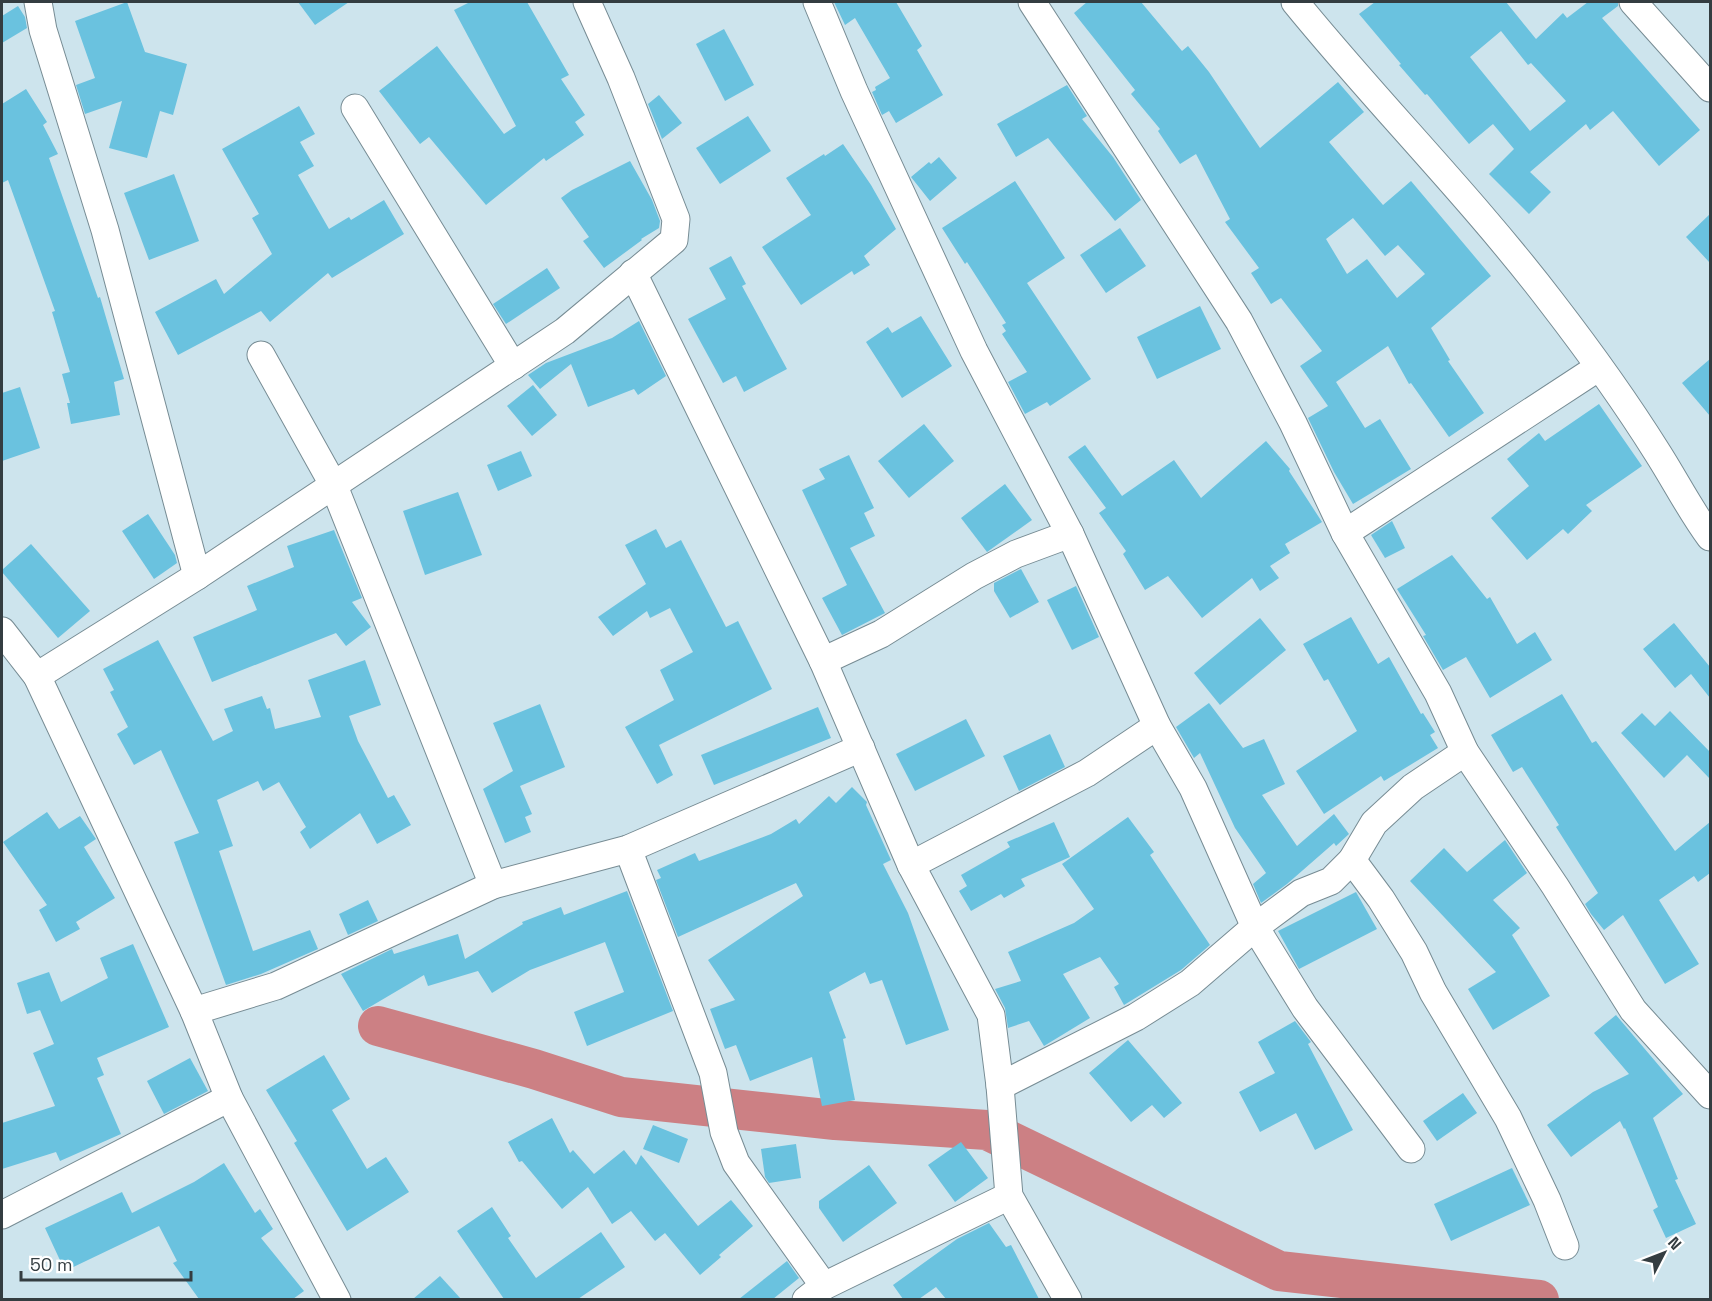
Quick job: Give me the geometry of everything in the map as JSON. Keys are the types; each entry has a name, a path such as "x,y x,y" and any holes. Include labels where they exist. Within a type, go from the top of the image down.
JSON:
{"street":[{"path":"38,2 43,30 105,230 197,576"},
{"path":"37,676 197,576 565,331 674,240 676,219 621,78 587,2"},
{"path":"817,2 854,91 974,351 1070,534 1157,726 1193,788 1255,927 1305,1008 1411,1149"},
{"path":"1032,2 1239,321 1293,423 1345,533 1438,693 1465,752 1556,886 1633,1010 1710,1095"},
{"path":"1295,2 1332,48 1465,197 1551,302 1656,450 1710,537"},
{"path":"1633,2 1710,88"},
{"path":"355,108 513,366"},
{"path":"633,273 823,661 911,865 991,1015 1000,1086 1009,1196 1068,1299"},
{"path":"261,355 334,486 493,885"},
{"path":"1345,533 1599,367"},
{"path":"823,661 881,634 974,576 1016,554 1070,534"},
{"path":"2,631 37,676 194,1011 229,1098 331,1297"},
{"path":"911,865 1087,773 1157,726"},
{"path":"194,1011 276,986 493,885 628,849 861,748"},
{"path":"1000,1086 1136,1017 1190,983 1255,927 1301,893 1330,881 1352,860 1374,823 1413,787 1465,752"},
{"path":"628,849 713,1073 724,1132 736,1163 815,1293 1009,1196"},
{"path":"1352,860 1381,899 1408,942 1433,992 1508,1118 1547,1200 1565,1246"},
{"path":"2,1215 229,1098"}],"building":[{"path":"127,2 145,52 187,64 173,115 160,111 147,158 109,148 122,101 85,114 76,85 95,78 75,21"},
{"path":"298,2 349,2 315,25"},
{"path":"470,2 527,2 569,75 561,79 585,115 575,122 584,135 546,161 544,158 486,205 429,137 420,144 379,91 437,46 504,134 516,126 454,10"},
{"path":"834,2 896,2 922,46 917,50 943,95 896,123 889,111 882,115 872,92 876,90 875,87 890,78 855,18 845,25"},
{"path":"1087,2 1141,2 1182,51 1188,46 1209,72 1260,148 1338,82 1364,112 1329,142 1383,205 1411,181 1491,276 1431,328 1450,360 1448,361 1484,413 1449,437 1411,383 1409,384 1388,346 1336,382 1365,428 1380,419 1411,469 1353,504 1334,472 1308,418 1328,406 1300,366 1322,351 1281,298 1271,304 1251,273 1259,268 1225,222 1230,219 1196,154 1180,164 1158,131 1160,129 1131,94 1135,90 1074,13","holes":["1353,218 1385,256 1398,245 1425,274 1397,298 1367,259 1347,274 1326,239"]},
{"path":"1375,2 1506,2 1536,39 1563,13 1567,18 1588,2 1618,2 1618,6 1602,18 1700,130 1659,166 1613,111 1590,130 1586,124 1530,172 1551,192 1529,214 1489,174 1514,149 1493,124 1469,144 1399,65 1401,64 1359,14","holes":["1501,31 1528,65 1531,63 1566,101 1530,131 1470,57"]},
{"path":"18,6 25,17 27,28 2,43 2,16"},
{"path":"724,29 754,85 725,101 696,44"},
{"path":"1067,85 1087,116 1082,119 1113,157 1141,200 1115,221 1048,138 1016,157 997,124"},
{"path":"26,89 47,122 43,125 58,154 49,158 98,298 100,297 124,379 114,382 120,415 71,424 67,403 70,403 62,374 70,372 52,312 55,311 8,180 2,183 2,104"},
{"path":"659,95 682,123 662,139 648,104"},
{"path":"299,106 315,134 300,142 314,166 298,175 329,229 349,217 351,220 384,200 404,234 332,278 328,273 270,322 261,311 178,355 155,312 216,279 224,294 272,254 252,218 259,214 222,149"},
{"path":"748,116 771,151 720,184 696,148"},
{"path":"843,144 871,185 896,229 864,256 870,265 854,275 852,271 801,305 762,247 811,215 786,178"},
{"path":"939,157 957,178 930,201 911,177"},
{"path":"630,161 652,200 660,221 659,228 604,268 583,241 589,237 561,198 572,190"},
{"path":"174,174 199,241 149,260 124,193"},
{"path":"1015,181 1065,258 1027,283 1091,379 1050,406 1047,402 1025,414 1008,382 1027,372 1002,334 1006,331 1002,325 1006,323 942,228"},
{"path":"1710,214 1710,263 1686,237"},
{"path":"1120,228 1146,266 1106,293 1080,255"},
{"path":"731,256 746,284 742,286 787,369 744,392 736,376 723,383 688,319 726,299 709,268"},
{"path":"547,268 560,288 506,324 493,304"},
{"path":"1200,306 1221,349 1157,379 1137,337"},
{"path":"921,316 952,366 902,398 866,342 888,327 892,333"},
{"path":"639,321 666,376 638,395 634,389 588,407 571,364 540,389 528,375 546,363 612,338"},
{"path":"1710,359 1710,416 1682,383"},
{"path":"533,385 557,415 532,436 507,406"},
{"path":"20,387 40,448 2,461 2,393"},
{"path":"1599,404 1642,466 1586,505 1592,511 1568,534 1563,529 1527,560 1491,518 1529,486 1507,459 1539,433 1545,441"},
{"path":"924,424 954,461 909,498 878,461"},
{"path":"1266,441 1290,469 1289,471 1322,522 1285,544 1290,553 1270,566 1279,578 1260,591 1252,578 1202,618 1168,576 1145,590 1123,554 1126,551 1099,513 1106,508 1068,457 1085,445 1122,496 1174,460 1201,498"},
{"path":"521,451 532,476 498,491 487,465"},
{"path":"849,455 874,508 864,513 875,536 850,548 885,613 842,635 822,598 847,585 802,490 825,479 819,469"},
{"path":"1005,484 1032,520 987,552 961,518"},
{"path":"458,492 482,555 425,575 403,511"},
{"path":"148,514 175,555 177,563 154,579 122,531"},
{"path":"1392,521 1405,548 1385,558 1371,535"},
{"path":"656,529 666,548 681,540 726,627 738,621 772,689 659,745 673,775 657,784 625,727 674,700 660,670 693,652 670,608 650,618 647,611 613,636 598,617 646,584 625,545"},
{"path":"334,530 362,598 352,602 371,627 346,646 336,633 212,682 193,637 257,610 247,586 294,567 287,546"},
{"path":"31,544 90,611 58,638 2,572"},
{"path":"1452,555 1487,599 1490,597 1517,644 1535,632 1552,660 1490,698 1466,657 1443,670 1423,636 1426,635 1397,589"},
{"path":"1021,569 1039,602 1010,618 994,591 994,583"},
{"path":"1076,586 1099,637 1072,650 1047,600"},
{"path":"1351,617 1378,664 1389,657 1421,714 1423,713 1435,732 1430,735 1438,748 1384,781 1381,776 1324,814 1296,771 1357,731 1328,679 1324,681 1303,644"},
{"path":"1260,618 1286,650 1220,705 1194,673"},
{"path":"1674,623 1710,667 1710,698 1691,674 1675,688 1643,649"},
{"path":"158,640 213,741 233,731 224,709 262,696 267,709 270,708 275,729 321,717 308,680 365,660 381,705 349,716 358,741 388,798 394,795 411,825 377,844 360,813 310,849 300,832 306,827 279,782 263,791 258,781 217,800 233,846 219,851 253,951 310,930 318,949 261,974 226,985 174,842 199,833 161,750 134,765 117,734 128,727 110,692 114,690 103,669"},
{"path":"1562,694 1592,743 1596,741 1675,851 1710,822 1710,873 1698,882 1694,876 1659,900 1699,964 1665,984 1623,915 1604,930 1591,914 1585,904 1598,893 1556,827 1559,825 1522,767 1513,772 1491,735"},
{"path":"1209,703 1243,748 1264,739 1285,784 1262,795 1297,846 1334,814 1349,834 1336,846 1334,843 1287,884 1261,903 1253,884 1266,873 1235,828 1200,753 1194,758 1176,727"},
{"path":"540,704 565,767 520,786 532,814 525,817 531,832 505,843 483,789 513,771 493,723"},
{"path":"818,707 831,738 714,785 701,755"},
{"path":"1670,711 1710,752 1710,779 1687,755 1664,778 1621,733 1642,713 1655,726"},
{"path":"966,719 985,756 915,791 896,754"},
{"path":"1050,734 1065,767 1019,791 1003,756"},
{"path":"852,787 867,802 866,805 891,860 883,864 908,913 949,1030 906,1045 882,980 870,984 865,972 829,992 846,1038 843,1039 855,1100 822,1106 812,1057 750,1081 736,1045 725,1049 710,1009 735,1000 708,960 803,896 796,883 678,937 656,880 661,878 657,870 695,853 699,861 771,834 796,819 799,824 829,796 836,803"},
{"path":"47,812 59,829 80,816 96,839 84,847 115,898 76,922 80,929 56,942 39,910 47,905 3,842"},
{"path":"1128,817 1154,852 1150,855 1210,945 1181,970 1124,1005 1114,987 1119,984 1100,957 1063,974 1090,1018 1044,1046 1029,1021 1008,1028 1005,1008 995,989 1021,981 1008,952 1074,923 1094,909 1062,864"},
{"path":"1054,822 1070,857 1021,879 1025,886 1004,898 1001,894 971,911 959,891 967,886 961,875 1010,847 1007,842"},
{"path":"1505,840 1527,873 1493,900 1520,928 1512,935 1550,996 1493,1030 1468,989 1496,972 1410,881 1444,848 1467,872"},
{"path":"627,891 673,1011 587,1046 574,1012 624,992 605,942 530,970 492,993 478,971 428,986 424,975 363,1011 341,974 392,949 394,954 458,934 465,959 523,924 522,922 561,907 564,915"},
{"path":"1356,892 1377,929 1299,969 1278,931"},
{"path":"368,900 378,921 348,935 339,914"},
{"path":"133,944 169,1027 97,1058 104,1075 97,1078 121,1134 60,1161 56,1152 2,1169 2,1123 55,1106 33,1053 54,1044 40,1010 27,1014 17,983 49,972 61,1002 108,978 100,958"},
{"path":"1616,1015 1683,1094 1653,1118 1678,1179 1675,1180 1696,1224 1666,1238 1653,1210 1658,1207 1620,1121 1571,1157 1547,1125 1593,1092 1629,1074 1594,1033"},
{"path":"1295,1021 1311,1042 1308,1044 1353,1130 1315,1150 1296,1113 1260,1132 1239,1092 1275,1073 1258,1042"},
{"path":"1128,1040 1182,1103 1164,1118 1152,1105 1131,1122 1089,1073"},
{"path":"324,1055 350,1099 332,1110 367,1169 386,1157 409,1192 347,1231 294,1143 297,1141 266,1090"},
{"path":"190,1058 208,1091 164,1114 147,1081"},
{"path":"1463,1093 1477,1113 1437,1141 1423,1121"},
{"path":"552,1118 570,1153 573,1150 594,1174 624,1150 636,1165 641,1155 698,1226 731,1200 753,1226 700,1275 665,1233 655,1241 631,1211 612,1224 588,1187 562,1209 522,1161 519,1162 508,1142"},
{"path":"653,1125 688,1139 679,1163 643,1149"},
{"path":"961,1142 988,1178 955,1202 928,1165"},
{"path":"796,1144 801,1178 769,1183 765,1177 761,1149"},
{"path":"224,1163 255,1213 260,1209 273,1229 261,1238 304,1291 293,1299 199,1299 173,1263 177,1261 159,1226 65,1271 45,1228 122,1192 132,1213 194,1182"},
{"path":"869,1165 897,1203 843,1242 819,1208 819,1201"},
{"path":"1512,1168 1530,1205 1451,1241 1434,1204"},
{"path":"492,1207 511,1236 508,1238 536,1278 601,1232 625,1267 578,1299 504,1299 457,1231"},
{"path":"989,1223 1006,1247 1011,1245 1039,1299 946,1299 936,1287 919,1299 903,1299 893,1285 957,1239"},
{"path":"787,1261 799,1278 773,1299 739,1299"},
{"path":"440,1276 461,1299 413,1299"}],"waterway":[{"path":"378,1026 534,1069 621,1097 835,1120 987,1130 1279,1271 1539,1300"}]}
